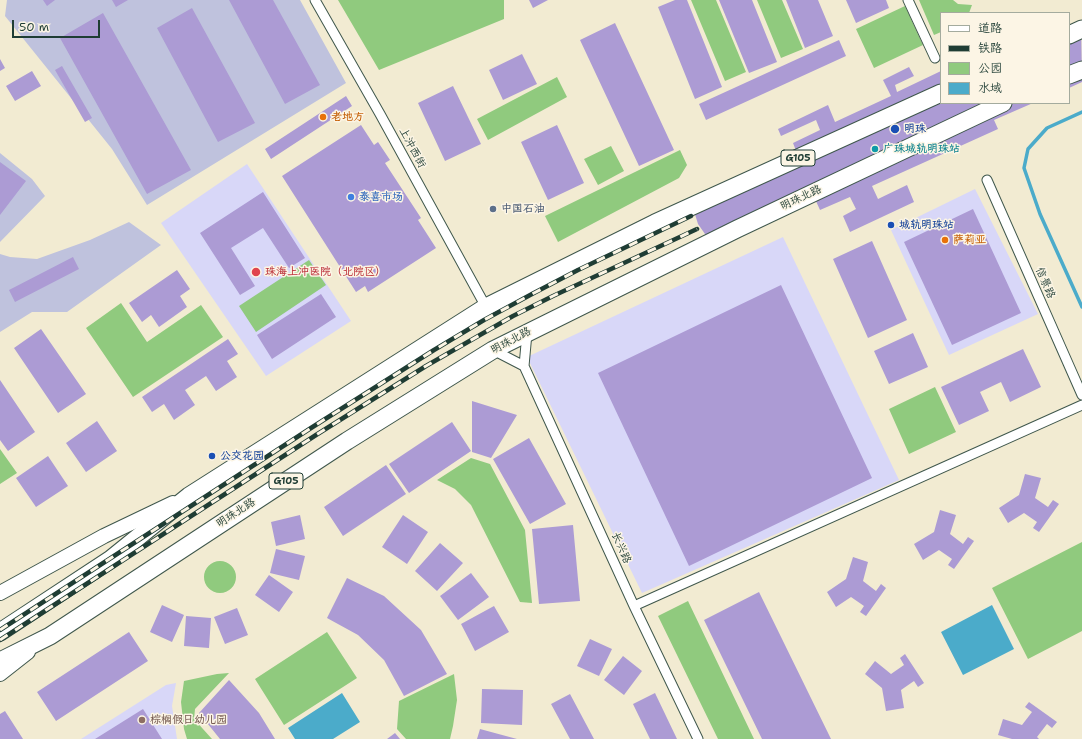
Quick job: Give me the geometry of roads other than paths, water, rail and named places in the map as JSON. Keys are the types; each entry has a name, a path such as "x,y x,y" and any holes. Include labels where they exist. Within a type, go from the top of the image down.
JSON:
{"highway":[{"path":"1070,35 1082,29"},
{"path":"1070,75 1082,70"},
{"name":"G105","path":"0,632 111,559 189,496 486,307 655,223 940,93"},
{"name":"明珠北路","path":"0,661 50,636 347,441 493,350 737,229 1001,104"}],"main road":[{"name":"G105","path":"0,593 104,536 189,496"},
{"name":"明珠北路","path":"0,674 50,636"}],"street":[{"name":"上沖西街","path":"315,0 380,114 486,307"},
{"path":"908,0 934,58"},
{"name":"信景路","path":"987,180 1082,395"},
{"name":"长兴路","path":"527,333 524,366 634,606 698,739"},
{"path":"493,350 524,366"},
{"path":"634,606 1082,405"}],"water":[{"path":"992,605 1014,649 963,675 941,632"},
{"path":"342,693 360,722 333,739 295,739 288,728"}],"waterway":[{"path":"1082,112 1047,128 1028,149 1024,168 1040,214 1082,307"}],"railway":[{"path":"0,630 311,428 484,320 578,270 691,216"},
{"path":"0,640 316,435 426,366 513,316 697,229"}],"place":[{"name":"老地方","path":"323,117"},
{"name":"明珠","path":"895,129"},
{"name":"广珠城轨明珠站","path":"875,149"},
{"name":"泰喜市场","path":"351,197"},
{"name":"中国石油","path":"493,209"},
{"name":"城轨明珠站","path":"891,225"},
{"name":"萨莉亚","path":"945,240"},
{"name":"珠海上冲医院（北院区）","path":"256,272"},
{"name":"公交花园","path":"212,456"},
{"name":"棕榈假日幼儿园","path":"142,720"}]}
